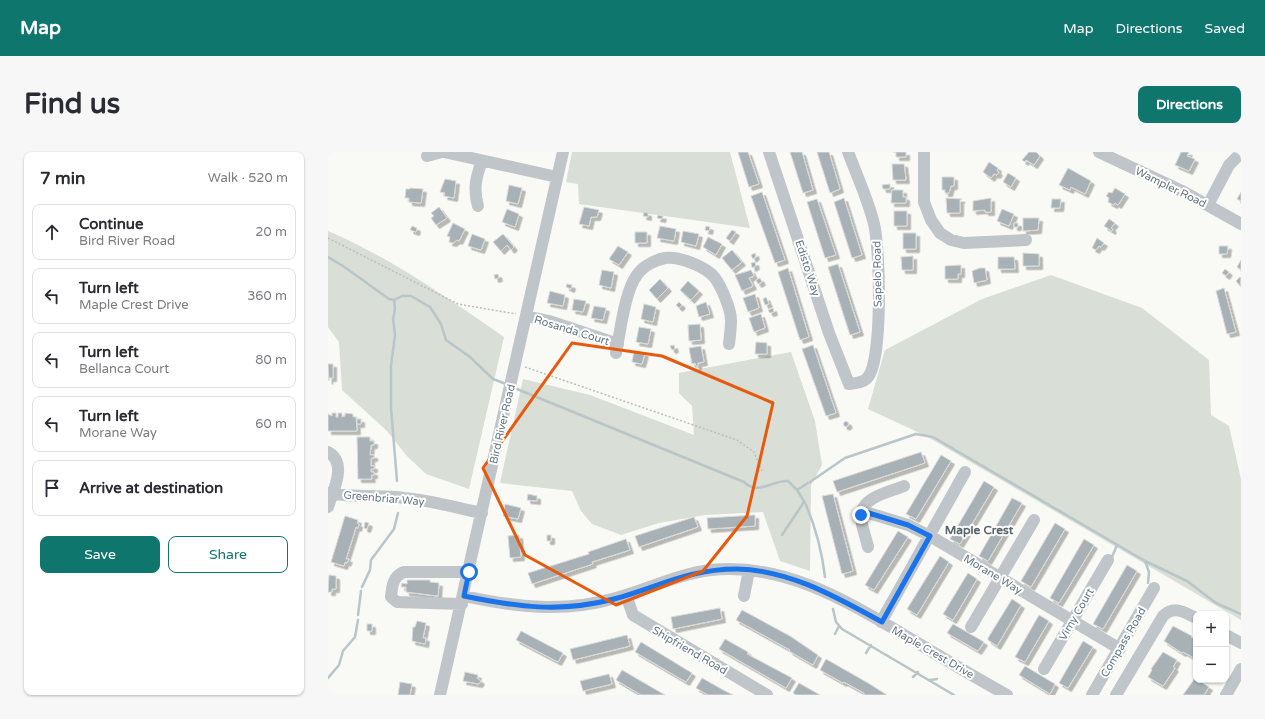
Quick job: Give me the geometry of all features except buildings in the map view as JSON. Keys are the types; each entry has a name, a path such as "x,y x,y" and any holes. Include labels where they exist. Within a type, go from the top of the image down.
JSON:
{"street":[{"path":"427,156 443,152 557,177"},
{"name":"Bird River Road","path":"440,695 463,600 563,152"},
{"name":"Edisto Way","path":"769,152 829,333 849,384"},
{"name":"Sapelo Road","path":"848,152 874,223 878,245 878,324 874,364 869,376 864,380 849,384"},
{"path":"924,152 924,202 931,220 940,233 951,240 964,243 1026,240"},
{"name":"Wampler Road","path":"1098,152 1208,205 1241,224"},
{"path":"1208,205 1229,165 1241,153"},
{"path":"478,206 474,194 482,160"},
{"name":"Rosanda Court","path":"526,316 549,321 617,349 631,286 637,274 651,263 666,258 687,261 714,276 721,288 731,318 729,344"},
{"name":"Greenbriar Way","path":"328,452 336,459 338,465 337,480 330,493 351,497 392,497 414,499 482,513"},
{"path":"882,622 965,472"},
{"path":"868,546 861,519 862,511 870,500 904,486"},
{"path":"328,507 330,493"},
{"name":"Morane Way","path":"862,511 908,525 930,536 1120,649"},
{"path":"971,627 1034,520"},
{"name":"Vimy Court","path":"1044,669 1108,560"},
{"name":"Maple Crest Drive","path":"469,572 404,572 395,578 391,597 397,602 463,600 509,606 572,606 600,602 695,573 712,570 749,570 783,576 838,597 1007,695"},
{"path":"744,596 749,570"},
{"name":"Compass Road","path":"1092,695 1154,588"},
{"name":"Shipfriend Road","path":"626,595 633,615 767,695"},
{"path":"1116,695 1163,616 1173,610 1184,611 1193,616"},
{"path":"1229,637 1241,643"},
{"path":"1226,695 1241,669"}],"path":[{"path":"328,238 458,304 526,316"},
{"path":"516,364 737,440 754,452 762,471"}],"highlighted area":[{"path":"572,343 662,356 773,403 747,516 703,571 616,605 525,555 483,468"}],"shaded area":[{"path":"572,152 730,152 750,228 579,204 578,184 566,182"},
{"path":"328,231 397,266 440,293 504,337 469,489 426,474 407,456 386,430 342,390 339,342 328,327"},
{"path":"1051,275 1142,308 1209,360 1211,415 1229,426 1241,479 1241,620 1229,613 1229,611 1226,611 926,436 868,409 885,350 982,299"},
{"path":"791,352 815,421 822,465 811,485 810,571 780,561 763,512 705,515 659,523 621,535 592,524 581,511 572,491 500,483 523,379 590,395 694,435 692,406 679,393 679,373"}],"waterway":[{"path":"328,257 389,299 394,300 402,296 411,296 430,307 441,324 446,340 470,357 493,379 506,384"},
{"path":"394,300 395,309 393,319 395,335 391,366 391,408 397,481"},
{"path":"517,389 744,482 749,486 760,488 782,481 788,481 797,490 805,503"},
{"path":"810,482 845,458 916,434 933,437 1145,561 1187,581 1216,603 1241,614"},
{"path":"797,490 808,483"},
{"path":"782,535 804,502"},
{"path":"806,505 818,540 825,577"},
{"path":"362,587 370,570 371,560 394,529 398,513"},
{"path":"1112,557 1117,545"},
{"path":"1145,561 1149,572 1148,583"},
{"path":"358,615 361,591"},
{"path":"833,609 836,622 842,629 954,695"},
{"path":"328,678 339,665 343,651 355,637 358,620"},
{"path":"835,634 839,626"},
{"path":"866,653 871,645"},
{"path":"913,677 918,672"},
{"path":"930,680 937,679"}],"district":[{"name":"Maple Crest","path":"979,530"}],"route":[{"path":"469,572 464,596 509,606 534,607 572,606 600,602 695,573 712,570 739,569 783,576 821,589 882,622 930,536 908,525 891,519 862,511 861,515"}]}
